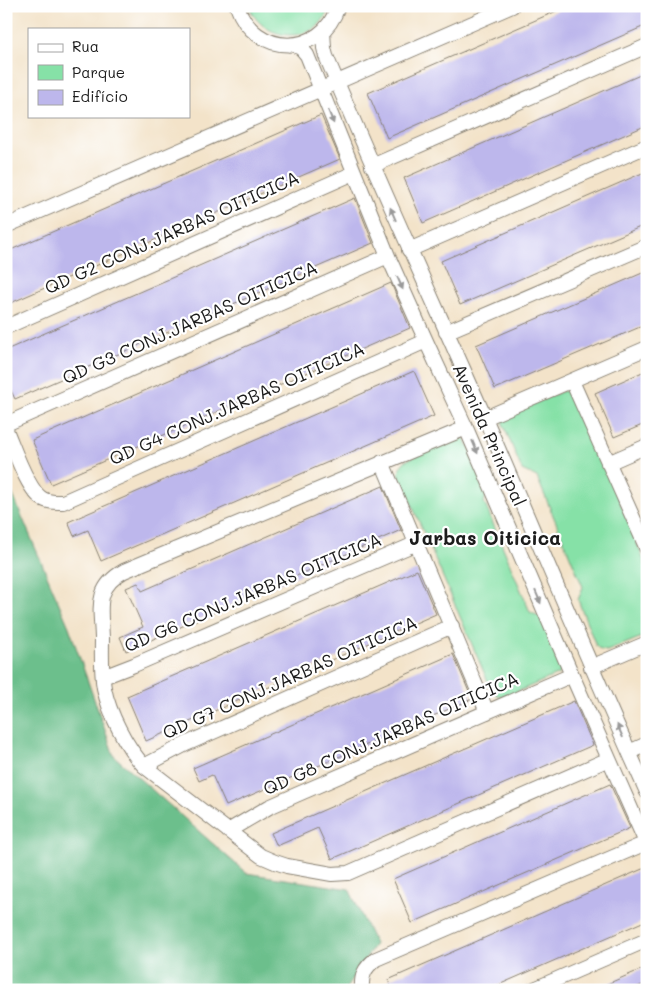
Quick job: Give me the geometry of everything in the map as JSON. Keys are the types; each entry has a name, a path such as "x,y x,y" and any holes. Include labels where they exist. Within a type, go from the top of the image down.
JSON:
{"street":[{"path":"237,6 242,17 255,33 274,43 294,44 315,38 330,23 338,6"},
{"path":"6,226 512,6"},
{"name":"Avenida Principal","path":"323,31 324,48 372,166 485,418 591,667 647,792"},
{"name":"Avenida Principal","path":"294,44 308,55 388,256 466,428 646,844"},
{"path":"372,166 647,46"},
{"path":"409,250 647,146"},
{"name":"QD G2 CONJ.JARBAS OITICICA","path":"6,327 354,173"},
{"path":"446,332 647,246"},
{"name":"QD G3 CONJ.JARBAS OITICICA","path":"6,424 388,256"},
{"name":"QD G4 CONJ.JARBAS OITICICA","path":"6,430 32,490 42,499 51,502 63,502 426,341"},
{"path":"485,418 647,348"},
{"path":"572,381 646,546"},
{"path":"466,428 115,576 105,587 100,601 102,677 107,701 126,742 144,766 228,831 261,856 275,862 332,874 348,873 609,759"},
{"path":"608,463 647,446"},
{"path":"382,462 487,712"},
{"name":"QD G6 CONJ.JARBAS OITICICA","path":"102,677 417,543"},
{"path":"519,552 538,544"},
{"name":"QD G7 CONJ.JARBAS OITICICA","path":"144,766 186,744 452,626"},
{"path":"591,667 647,643"},
{"name":"QD G8 CONJ.JARBAS OITICICA","path":"228,831 269,807 572,675"},
{"path":"629,752 647,744"},
{"path":"362,986 363,972 376,959 646,844"},
{"path":"532,990 647,940"}],"green space":[{"path":"249,6 331,6 318,26 309,31 288,35 269,29 254,16"},
{"path":"563,391 571,392 577,397 647,568 647,635 607,651 601,650 596,646 578,600 583,587 537,477 522,470 503,424 508,415"},
{"path":"457,438 465,439 489,487 484,502 530,612 543,618 562,669 559,674 507,696 499,696 492,691 399,475 400,467 405,461"},
{"path":"6,479 69,627 114,756 246,873 349,889 375,944 345,990 6,990"}],"building":[{"path":"568,6 647,6 647,25 387,138 368,93"},
{"path":"647,72 647,125 423,223 404,178"},
{"path":"321,115 340,159 6,305 6,252"},
{"path":"647,171 647,224 460,305 441,261"},
{"path":"355,198 373,243 15,399 6,380 6,350"},
{"path":"647,271 647,324 495,389 476,345"},
{"path":"391,283 410,328 51,484 32,440"},
{"path":"647,370 647,423 614,437 595,393"},
{"path":"414,371 434,416 101,561 88,530 74,536 68,522"},
{"path":"383,486 401,530 126,651 120,637 143,627 126,588 138,583 142,591"},
{"path":"417,570 436,614 146,741 127,696"},
{"path":"453,654 472,699 226,806 212,775 199,781 193,768"},
{"path":"574,701 593,745 332,859 318,828 277,846 271,833"},
{"path":"610,784 630,828 412,923 393,879"},
{"path":"647,867 647,920 487,990 392,990 388,980"},
{"path":"647,967 647,983 630,990 593,990"}],"district":[{"name":"Jarbas Oiticica","path":"485,538"}]}
